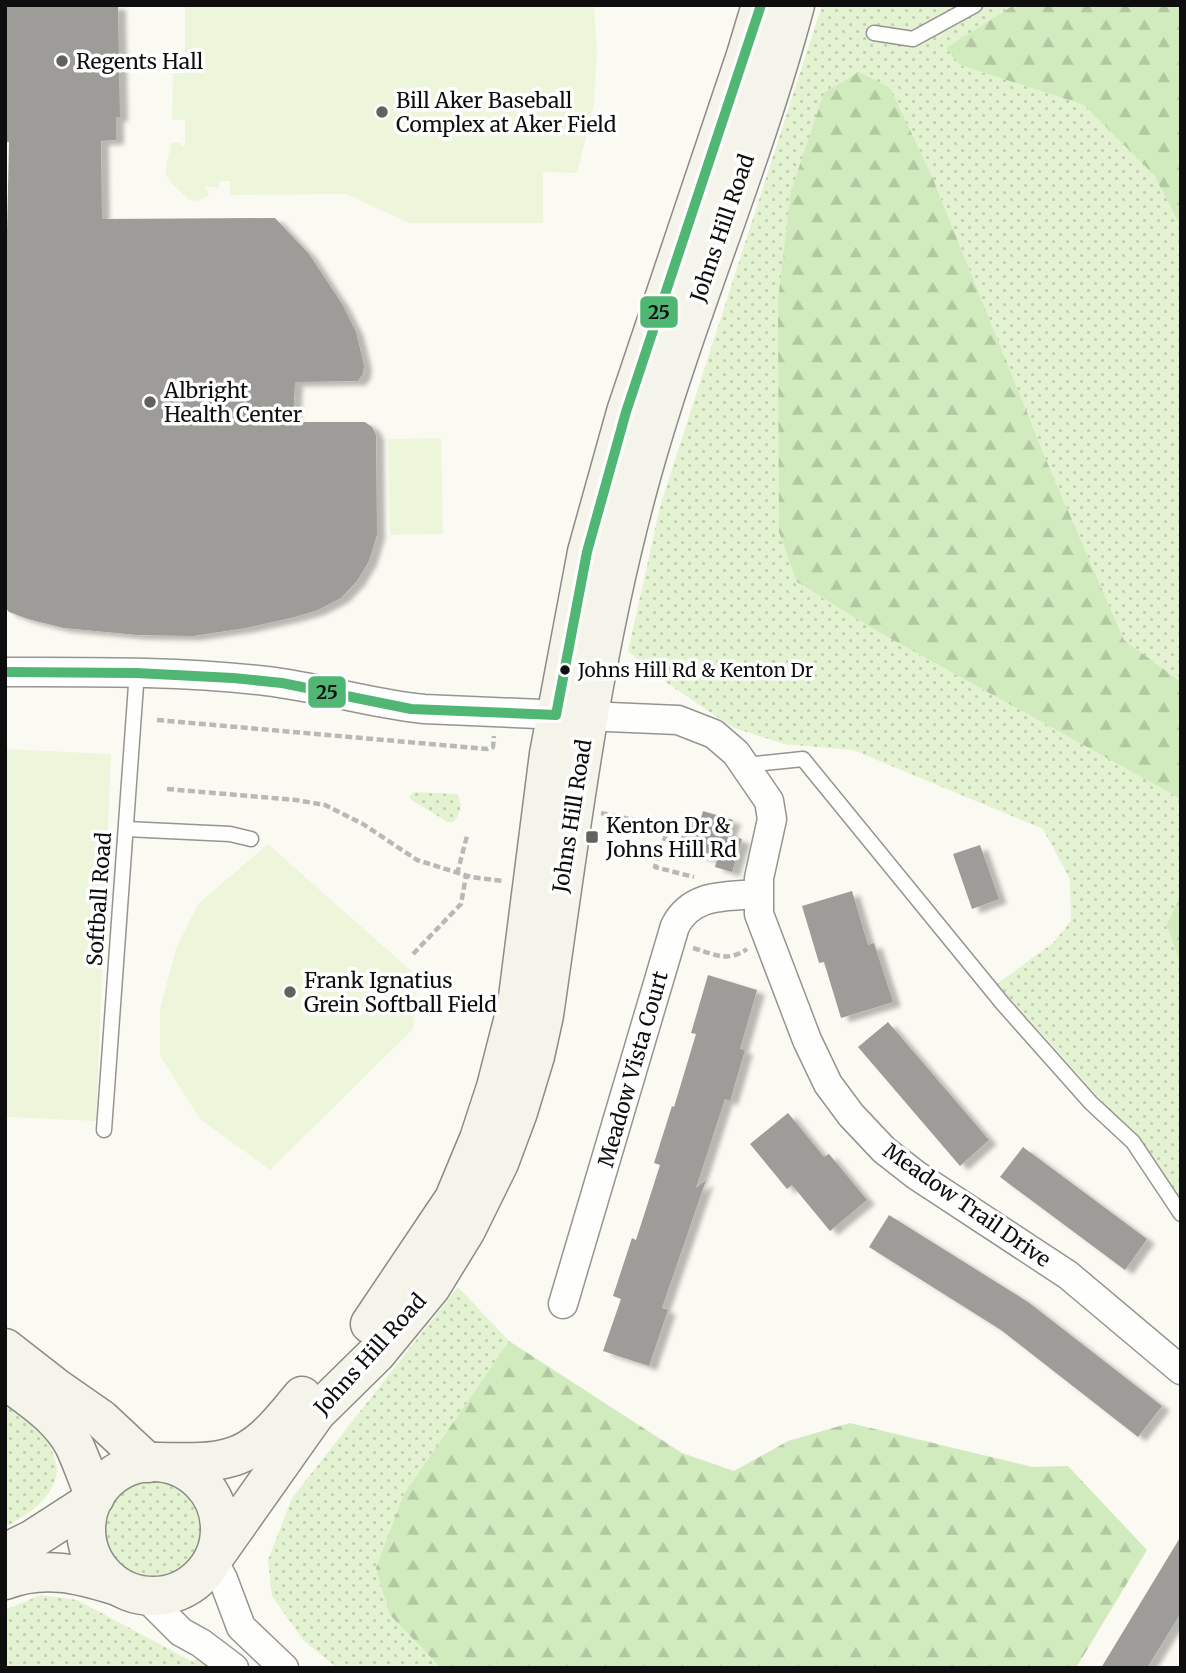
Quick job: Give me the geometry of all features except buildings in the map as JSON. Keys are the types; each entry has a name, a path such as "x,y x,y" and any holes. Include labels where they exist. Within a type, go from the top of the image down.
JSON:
{"main road":[{"name":"Johns Hill Road","path":"214,1558 316,1413 376,1354 431,1287 466,1230 499,1163 532,1067 544,1015 587,552 626,412 739,78 761,5"},
{"name":"Johns Hill Road","path":"153,1462 229,1458 241,1454 272,1431 379,1315 453,1199 480,1139 509,1042 517,1005 541,805 619,564 647,458 795,5"},
{"path":"5,1348 101,1419 153,1462"},
{"path":"5,1379 40,1405 64,1430 73,1444 94,1499"},
{"path":"5,1580 37,1571 76,1574 133,1591 169,1595 188,1587 204,1573 214,1558 220,1535 218,1514 210,1494 196,1478 178,1466 153,1462 137,1464 119,1471 103,1484 94,1499 87,1519 87,1538 92,1557 102,1573 133,1591"},
{"path":"5,1553 33,1539 94,1499"}],"street":[{"name":"Meadow Trail Drive","path":"5,673 137,671 269,681 390,706 678,720 714,734 736,752 769,801 772,819 762,857 759,914 807,1040 828,1084 851,1115 884,1150 916,1175 1068,1275 1181,1370"},
{"path":"701,901 758,894"},
{"name":"Meadow Vista Court","path":"564,1304 670,942 681,915 687,908 701,901"},
{"path":"214,1558 241,1627 284,1668"},
{"path":"133,1591 151,1602 181,1632 201,1643 234,1668"}],"lane":[{"path":"874,33 914,39 975,5"},
{"name":"Softball Road","path":"104,1130 137,671"},
{"path":"746,765 803,759 1003,1003 1091,1102 1133,1142 1181,1214"},
{"path":"125,829 230,834 251,839"}],"path":[{"path":"157,720 487,749 493,747 495,725"},
{"path":"167,789 325,805 372,828 417,860 457,874 506,881"},
{"path":"596,812 664,826 667,832 655,867 701,879 701,901"},
{"path":"457,874 467,836"},
{"path":"413,954 461,904 466,876"},
{"path":"670,942 726,958 737,956 767,934"}],"green space":[{"name":"Bill Aker Baseball Complex at Aker Field","path":"185,5 594,5 597,53 594,104 577,173 543,172 543,223 409,223 346,194 230,195 230,181 220,181 219,188 205,186 209,195 198,201 189,200 169,180 166,171 171,143 185,146 185,120 172,120 173,73 185,73"},
{"path":"822,5 1014,5 947,48 960,65 1084,105 1154,175 1181,227 1181,682 1124,640 1047,462 931,174 890,89 797,582 875,630 1181,799 1181,895 1168,925 1181,966 1181,1200 1145,1149 997,984 1053,943 1071,921 1070,879 1043,829 853,750 784,744 732,727 667,683 628,651 661,503"},
{"path":"1014,5 1181,5 1181,227 1154,175 1084,105 960,65 946,48"},
{"path":"859,72 890,88 931,174 1047,462 1124,640 1181,682 1181,799 875,630 797,582 779,532 778,300 791,191 824,93"},
{"path":"441,438 443,534 390,535 388,439"},
{"path":"5,749 111,754 96,1121 5,1117"},
{"path":"414,792 457,794 460,805 458,816 453,822 448,822 413,801 409,797"},
{"name":"Frank Ignatius Grein Softball Field","path":"268,844 418,977 413,1029 270,1170 200,1119 160,1056 160,1008 176,949 198,904"},
{"path":"1181,895 1181,966 1167,925"},
{"path":"458,1287 509,1341 404,1494 390,1615 441,1668 337,1668 303,1640 272,1596 268,1560 292,1498"},
{"path":"509,1341 682,1453 734,1471 788,1441 850,1423 1033,1467 1068,1466 1147,1550 1076,1668 441,1668 390,1615 376,1568 404,1494"},
{"path":"5,1388 60,1443 51,1448 57,1470 51,1489 31,1511 5,1527"},
{"path":"152,1482 170,1486 186,1496 196,1512 200,1530 196,1548 186,1564 170,1574 152,1578 134,1574 118,1564 108,1548 104,1530 108,1512 118,1496 134,1486"},
{"path":"41,1595 77,1600 193,1662 201,1656 219,1668 5,1668 5,1610"}],"transit line":[{"name":"25","path":"5,672 136,673 233,678 282,683 411,709 556,715 587,552 626,412 761,5"}],"place":[{"name":"Regents Hall","path":"62,61"},
{"name":"Bill Aker Baseball Complex at Aker Field","path":"382,112"},
{"name":"Albright Health Center","path":"150,402"},
{"name":"Johns Hill Rd & Kenton Dr","path":"565,670"},
{"name":"Kenton Dr & Johns Hill Rd","path":"592,837"},
{"name":"Frank Ignatius Grein Softball Field","path":"290,992"}]}
